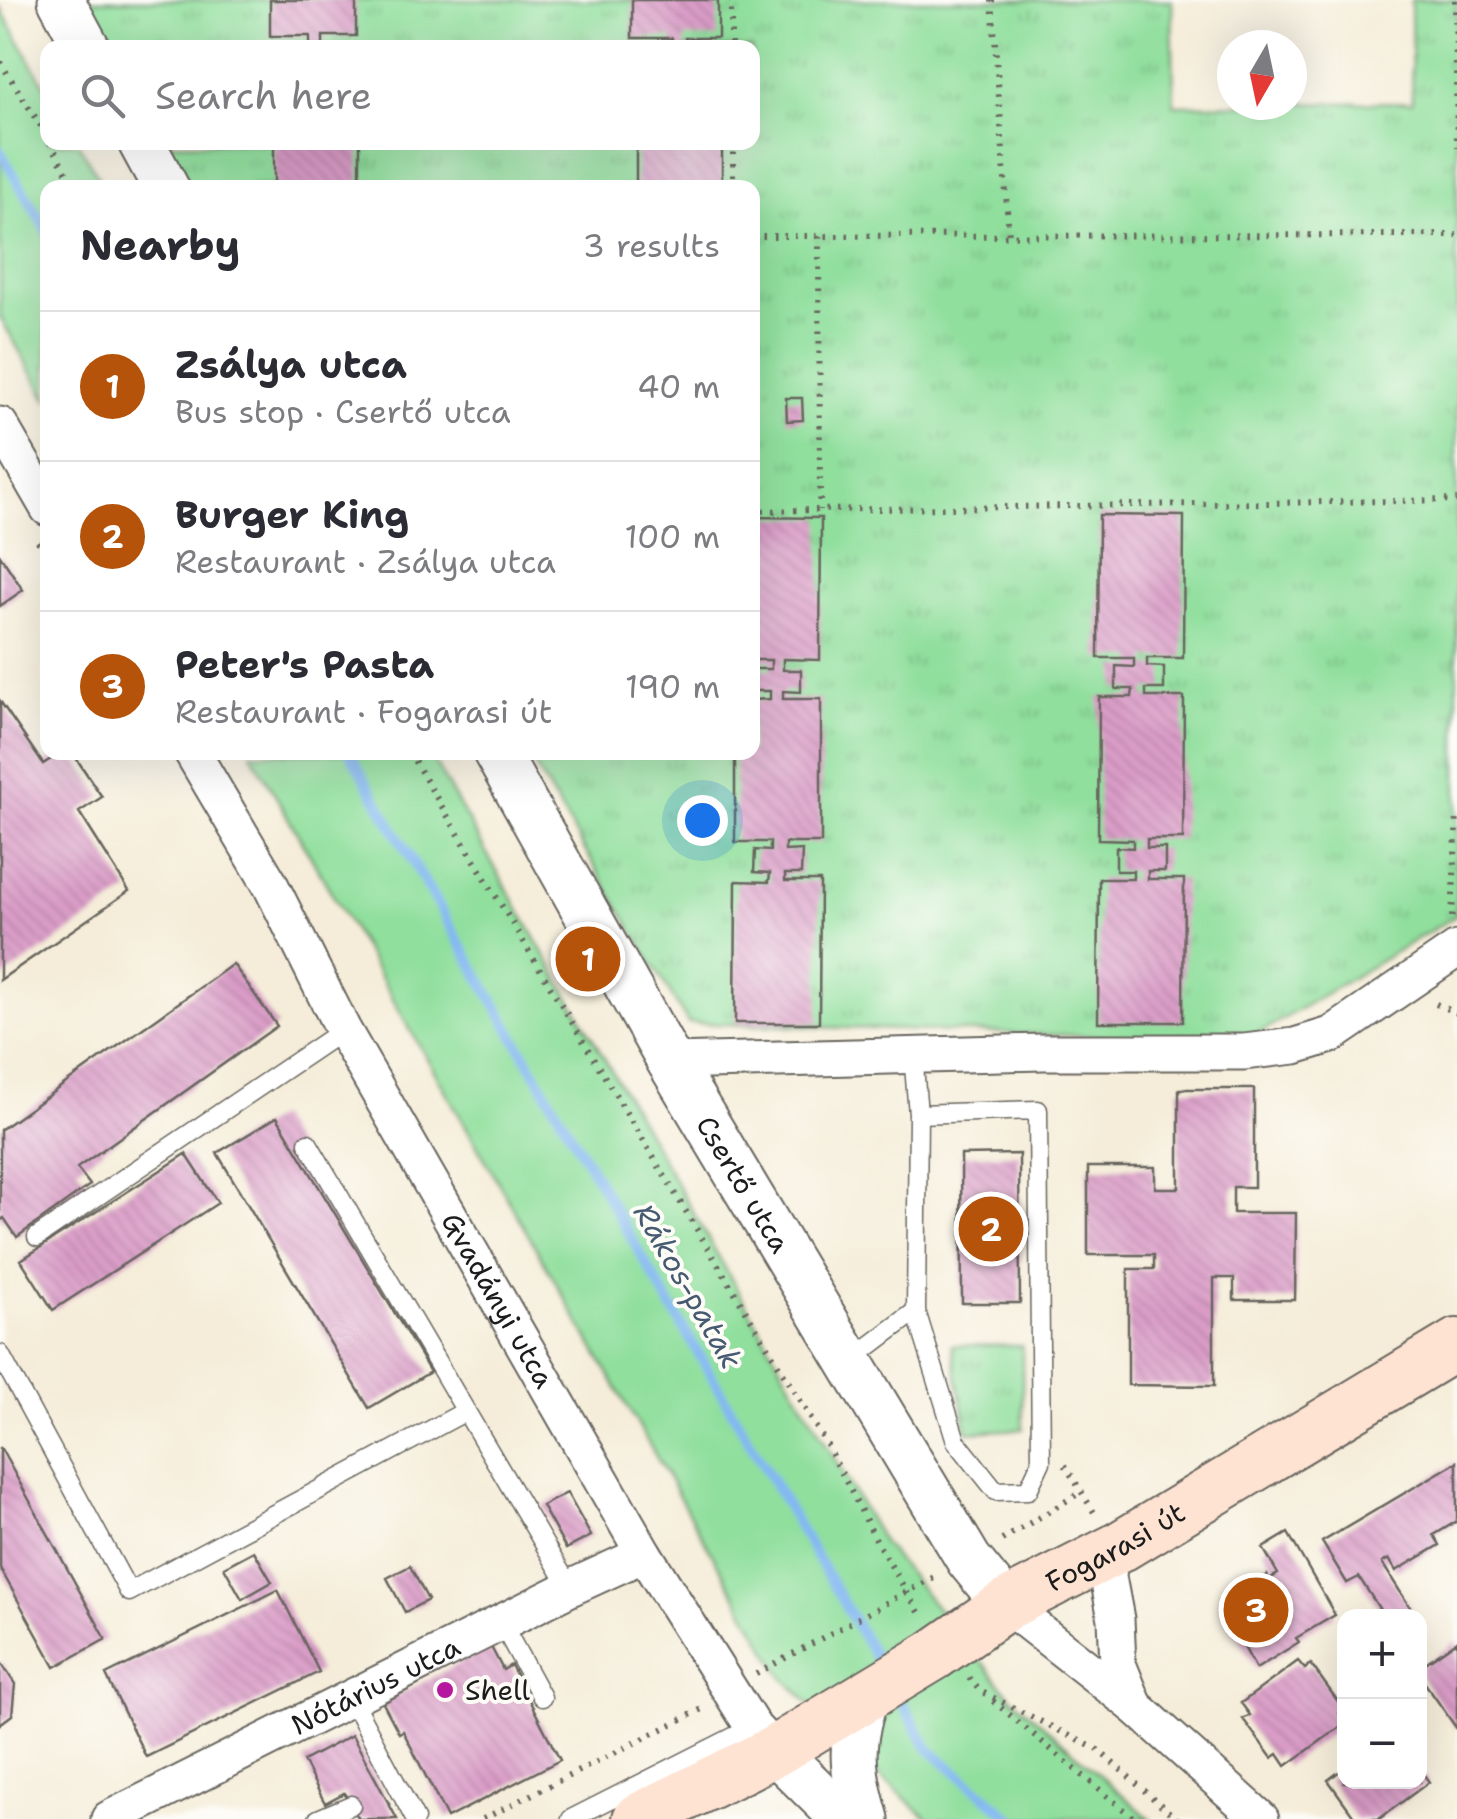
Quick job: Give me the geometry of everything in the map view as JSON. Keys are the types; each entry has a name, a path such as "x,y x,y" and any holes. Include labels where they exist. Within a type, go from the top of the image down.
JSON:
{"main road":[{"name":"Fogarasi út","path":"638,1819 764,1739 867,1692 938,1652 1006,1606 1110,1552 1457,1344"}],"street":[{"path":"60,0 82,40"},
{"path":"145,150 162,180"},
{"path":"0,425 40,494"},
{"name":"Gvadányi utca","path":"197,760 270,884 344,1030 644,1554 717,1698 844,1819"},
{"name":"Csertő utca","path":"500,760 670,1062 969,1560 1006,1606"},
{"path":"670,1062 913,1054 1244,1052 1294,1046 1331,1036 1456,940"},
{"path":"1110,1552 1108,1577 1116,1619 1118,1664 1136,1707"},
{"name":"Nótárius utca","path":"110,1819 644,1554"},
{"path":"1006,1606 1136,1707 1261,1819"},
{"path":"866,1819 854,1779 852,1752 867,1692"},
{"name":"Fogarasi út","path":"683,1819 764,1739"}],"lane":[{"path":"37,1237 344,1030"},
{"path":"913,1054 918,1114 916,1311 956,1441 996,1491 1028,1490 1041,1462 1038,1110 918,1114"},
{"path":"308,1143 570,1588"},
{"path":"851,1360 916,1311"},
{"path":"0,1354 129,1592 466,1411"},
{"path":"501,1622 542,1697"},
{"path":"351,1698 388,1786 415,1818"},
{"path":"571,1819 764,1739"},
{"path":"318,1819 351,1804"}],"path":[{"path":"730,0 731,40"},
{"path":"992,0 1009,236"},
{"path":"1455,0 1457,148"},
{"path":"0,62 40,126"},
{"path":"55,150 72,180"},
{"path":"733,150 734,180"},
{"path":"760,236 1457,235"},
{"path":"819,236 820,510"},
{"path":"760,511 1457,500"},
{"path":"414,760 828,1447 938,1652 1135,1819"},
{"path":"1456,940 1452,919 1457,815"},
{"path":"969,1560 1081,1492"},
{"path":"483,1819 717,1698 895,1598"},
{"path":"980,1690 1098,1750 1177,1819"}],"green space":[{"path":"84,0 1172,0 1174,105 1217,104 1217,120 1307,120 1307,103 1412,102 1411,0 1457,0 1457,915 1246,1041 688,1023 531,760 760,760 760,180 187,180 169,150 760,150 760,40 107,40"},
{"path":"0,7 40,78 40,150 82,150 100,180 40,180 40,387 0,317"},
{"path":"255,760 433,760 883,1543 1011,1697 1150,1819 929,1819 878,1774 783,1677"},
{"path":"952,1345 1022,1346 1023,1429 967,1432"}],"building":[{"path":"270,0 356,0 356,36 310,40 310,36 270,36"},
{"path":"632,0 718,0 718,38 632,38"},
{"path":"274,150 360,150 360,180 274,180"},
{"path":"636,150 722,150 722,180 636,180"},
{"path":"786,398 802,398 803,420 787,421"},
{"path":"1099,515 1184,516 1183,658 1147,658 1147,666 1164,667 1164,689 1146,689 1146,697 1184,697 1183,839 1147,839 1147,848 1165,848 1165,871 1148,871 1148,879 1184,879 1183,1022 1098,1022 1099,879 1133,879 1133,871 1116,871 1116,847 1133,848 1133,840 1098,839 1099,697 1132,697 1133,689 1116,689 1116,666 1134,667 1134,658 1098,658"},
{"path":"760,517 821,518 820,660 783,659 783,670 801,670 801,692 783,691 783,699 821,699 821,843 785,843 785,851 802,850 801,874 785,874 785,881 820,881 819,1023 735,1023 736,881 769,882 770,873 754,872 755,850 770,851 770,842 735,842 735,760 760,760 760,700 770,699 770,691 760,691 760,669 771,669 771,660 760,660"},
{"path":"0,555 23,590 0,606"},
{"path":"0,701 43,764 49,760 77,760 102,797 79,812 129,891 0,980"},
{"path":"233,964 277,1026 77,1168 90,1185 17,1237 4,1218 0,1221 0,1130"},
{"path":"1179,1089 1254,1089 1254,1187 1233,1187 1233,1213 1296,1213 1295,1300 1234,1300 1234,1278 1214,1278 1214,1386 1128,1385 1128,1269 1154,1269 1154,1255 1088,1255 1088,1167 1155,1167 1155,1188 1179,1188"},
{"path":"277,1117 430,1372 369,1408 217,1153"},
{"path":"186,1154 218,1203 53,1310 21,1260"},
{"path":"1019,1154 1020,1303 962,1303 961,1155"},
{"path":"0,1447 106,1639 55,1667 0,1568"},
{"path":"1457,1462 1457,1521 1434,1535 1440,1545 1396,1571 1389,1559 1382,1563 1411,1609 1380,1609 1359,1577 1347,1583 1322,1542"},
{"path":"567,1493 591,1536 566,1549 542,1506"},
{"path":"1288,1533 1335,1615 1296,1638 1299,1642 1256,1669 1219,1601 1267,1575 1269,1579 1278,1574 1263,1548"},
{"path":"254,1551 272,1582 242,1599 224,1567"},
{"path":"410,1566 428,1600 405,1612 387,1578"},
{"path":"278,1590 319,1672 146,1757 106,1675"},
{"path":"1457,1641 1457,1729 1427,1686 1427,1662"},
{"path":"491,1647 503,1670 511,1665 560,1760 447,1818 403,1731 399,1733 383,1703"},
{"path":"0,1661 15,1684 12,1715 0,1724"},
{"path":"1298,1661 1305,1669 1311,1664 1337,1700 1337,1729 1286,1766 1278,1754 1272,1758 1243,1719 1250,1715 1241,1703"},
{"path":"352,1735 397,1819 359,1819 344,1793 325,1803 303,1761"},
{"path":"1337,1773 1337,1789 1420,1789 1379,1819 1356,1819 1328,1780"}],"waterway":[{"name":"Rákos-patak","path":"0,151 40,219"},
{"name":"Rákos-patak","path":"354,760 881,1668"},
{"name":"Rákos-patak","path":"895,1691 929,1749 1013,1819"}],"place":[{"name":"Zsálya utca","path":"588,959"},
{"name":"Burger King","path":"991,1229"},
{"name":"Peter's Pasta","path":"1256,1610"},
{"name":"Shell","path":"445,1690"}]}
